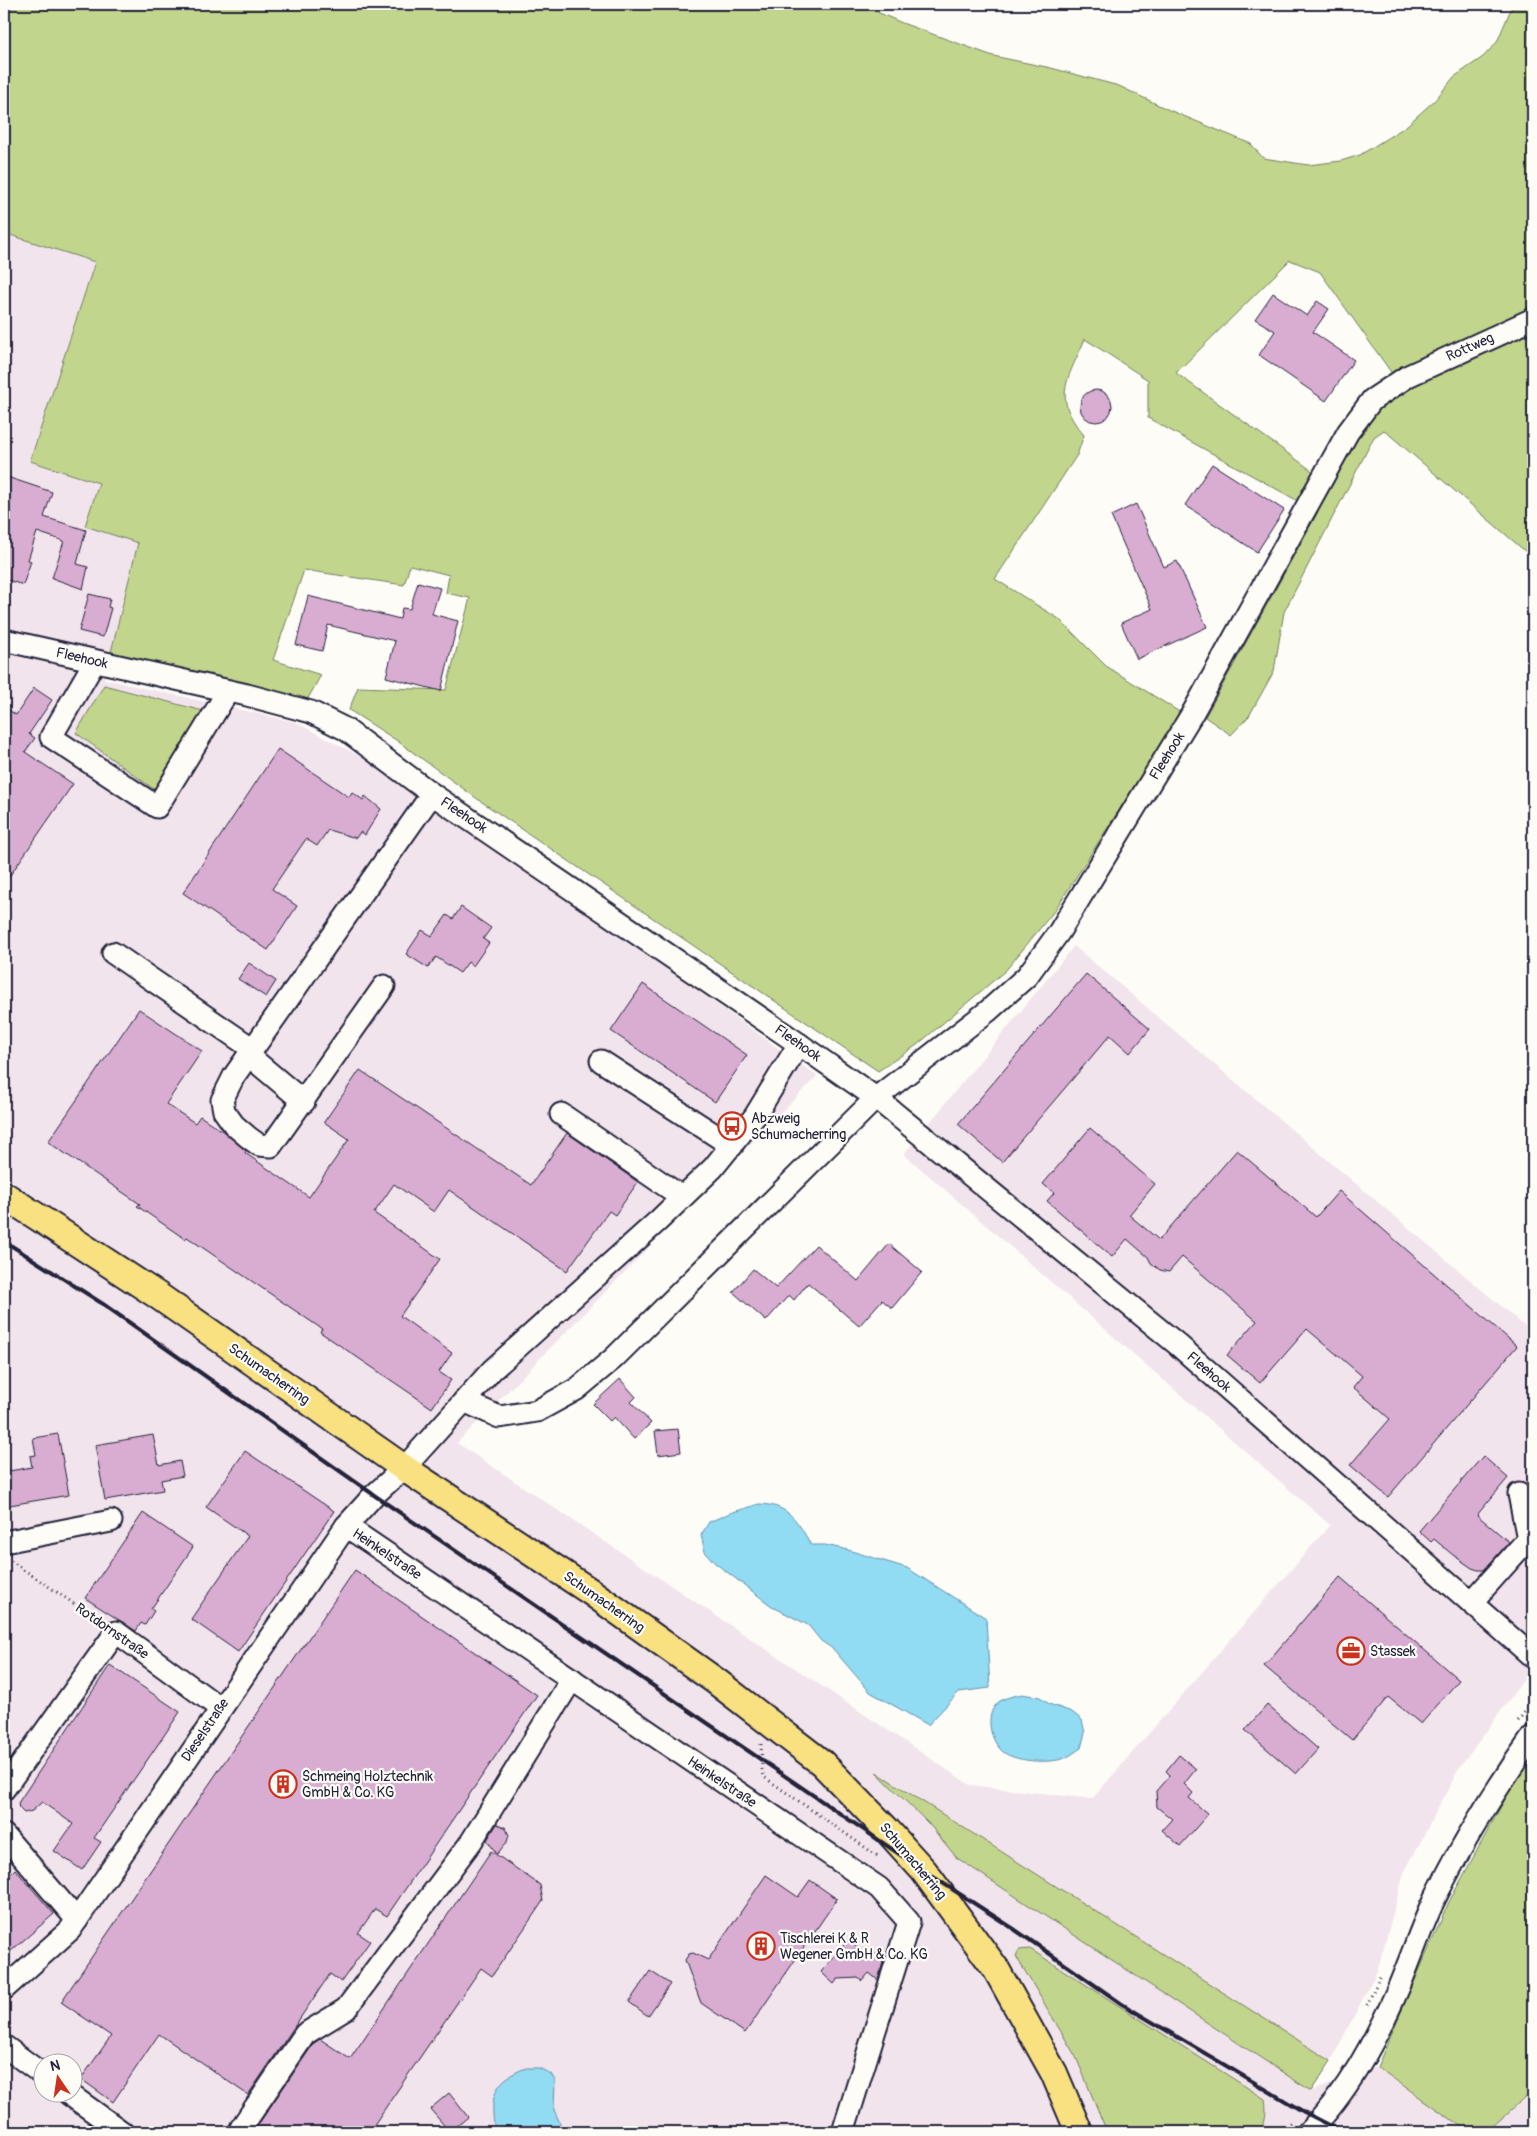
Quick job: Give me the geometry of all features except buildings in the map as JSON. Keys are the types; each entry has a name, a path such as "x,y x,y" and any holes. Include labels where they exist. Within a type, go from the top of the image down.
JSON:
{"main road":[{"name":"Schumacherring","path":"4,1195 157,1296 404,1468 590,1592 717,1682 822,1763 924,1871 979,1945 1022,2012 1054,2073 1079,2132"}],"street":[{"name":"Rottweg","path":"1408,376 1426,366 1533,319"},
{"name":"Fleehook","path":"876,1098 988,1011 1027,976 1059,932 1192,714 1348,432 1372,400 1408,376"},
{"name":"Fleehook","path":"4,640 228,690 311,712 345,729 432,794 876,1098 1177,1344 1533,1657"},
{"path":"95,661 51,736 157,807 228,690"},
{"path":"384,986 304,1102 271,1146 259,1145 234,1125 224,1110 222,1100 234,1076 432,794"},
{"path":"113,953 251,1052 304,1102"},
{"name":"Dieselstraße","path":"4,1989 70,1930 346,1526 374,1495 404,1468 492,1370 713,1168 755,1116 799,1044"},
{"path":"601,1060 732,1146"},
{"path":"464,1401 499,1417 537,1411 576,1389 614,1358 876,1098"},
{"path":"561,1114 682,1197"},
{"path":"1471,1603 1528,1539 1519,1494"},
{"path":"4,1542 111,1521"},
{"name":"Heinkelstraße","path":"346,1526 572,1679 612,1718 879,1888 909,1922 843,2132"},
{"path":"4,1789 116,1632"},
{"name":"Rotdornstraße","path":"116,1632 220,1708"},
{"path":"241,2128 305,2034 346,2010 465,1850 572,1679"},
{"path":"1308,2132 1341,2094 1370,2046 1398,1989 1435,1898 1476,1822 1533,1736"},
{"path":"4,1835 77,1920"},
{"path":"4,2046 32,2067"},
{"path":"82,2103 122,2132"}],"path":[{"name":"Rotdornstraße","path":"4,1556 116,1632"},
{"path":"756,1738 761,1743 764,1777 883,1860"}],"shaded area":[{"path":"4,233 95,262 30,461 100,483 138,543 104,679 295,722 356,754 444,809 817,1076 457,1443 970,1785 1092,1799 1330,1525 904,1154 1074,946 1533,1333 1533,1667 1458,1770 1404,1873 1378,1969 1331,2061 1312,2091 1377,2067 1469,2132 4,2132"},
{"path":"1533,2091 1533,2132 1486,2132 1528,2097"}],"green space":[{"path":"4,4 859,4 902,23 993,56 1051,68 1119,86 1169,110 1251,144 1263,158 1308,165 1341,161 1360,155 1405,127 1435,100 1454,77 1483,57 1497,42 1513,4 1533,4 1533,313 1393,375 1320,272 1290,260 1176,373 1332,485 1371,413 1405,384 1533,327 1533,558 1384,430 1374,437 1284,612 1274,671 1249,716 1231,735 1205,717 1318,512 1148,418 1148,380 1085,339 1069,377 1065,398 1074,422 1084,435 1077,455 995,579 1059,619 1106,666 1181,713 1055,910 1006,970 917,1045 878,1071 479,800 396,740 349,710 358,687 446,690 470,598 446,593 449,575 410,565 404,585 304,570 273,660 321,675 306,702 109,660 138,543 85,526 99,483 30,461 95,262 4,233"},
{"path":"104,685 207,712 155,790 76,733"},
{"path":"1533,1754 1533,2091 1486,2132 1469,2132 1377,2067 1449,1902 1523,1766"},
{"path":"876,1772 1331,2061 1311,2091 957,1858 929,1824"},
{"path":"1030,1949 1265,2099 1265,2117 1259,2132 1107,2132 1076,2057 1016,1956 1019,1950"}],"water":[{"path":"759,1504 778,1507 785,1511 796,1521 811,1545 825,1545 848,1550 907,1568 986,1618 990,1688 959,1692 928,1725 870,1692 833,1649 821,1641 808,1625 773,1607 715,1563 705,1552 701,1535 709,1522"},
{"path":"1022,1694 1040,1697 1049,1704 1072,1712 1082,1720 1085,1733 1081,1748 1065,1758 1050,1761 1022,1759 1006,1754 1001,1750 991,1732 990,1718 992,1712 1000,1701"},
{"path":"526,2068 539,2068 551,2074 555,2080 554,2110 564,2132 495,2132 493,2101 499,2085 514,2073"}],"railway":[{"path":"4,1241 103,1304 374,1495 1122,2004 1304,2112 1343,2132"}],"place":[{"name":"Abzweig Schumacherring","path":"732,1126"},
{"name":"Stassek","path":"1351,1651"},
{"name":"Schmeing Holztechnik GmbH & Co. KG","path":"283,1784"},
{"name":"Tischlerei K & R Wegener GmbH & Co. KG","path":"761,1946"}]}
